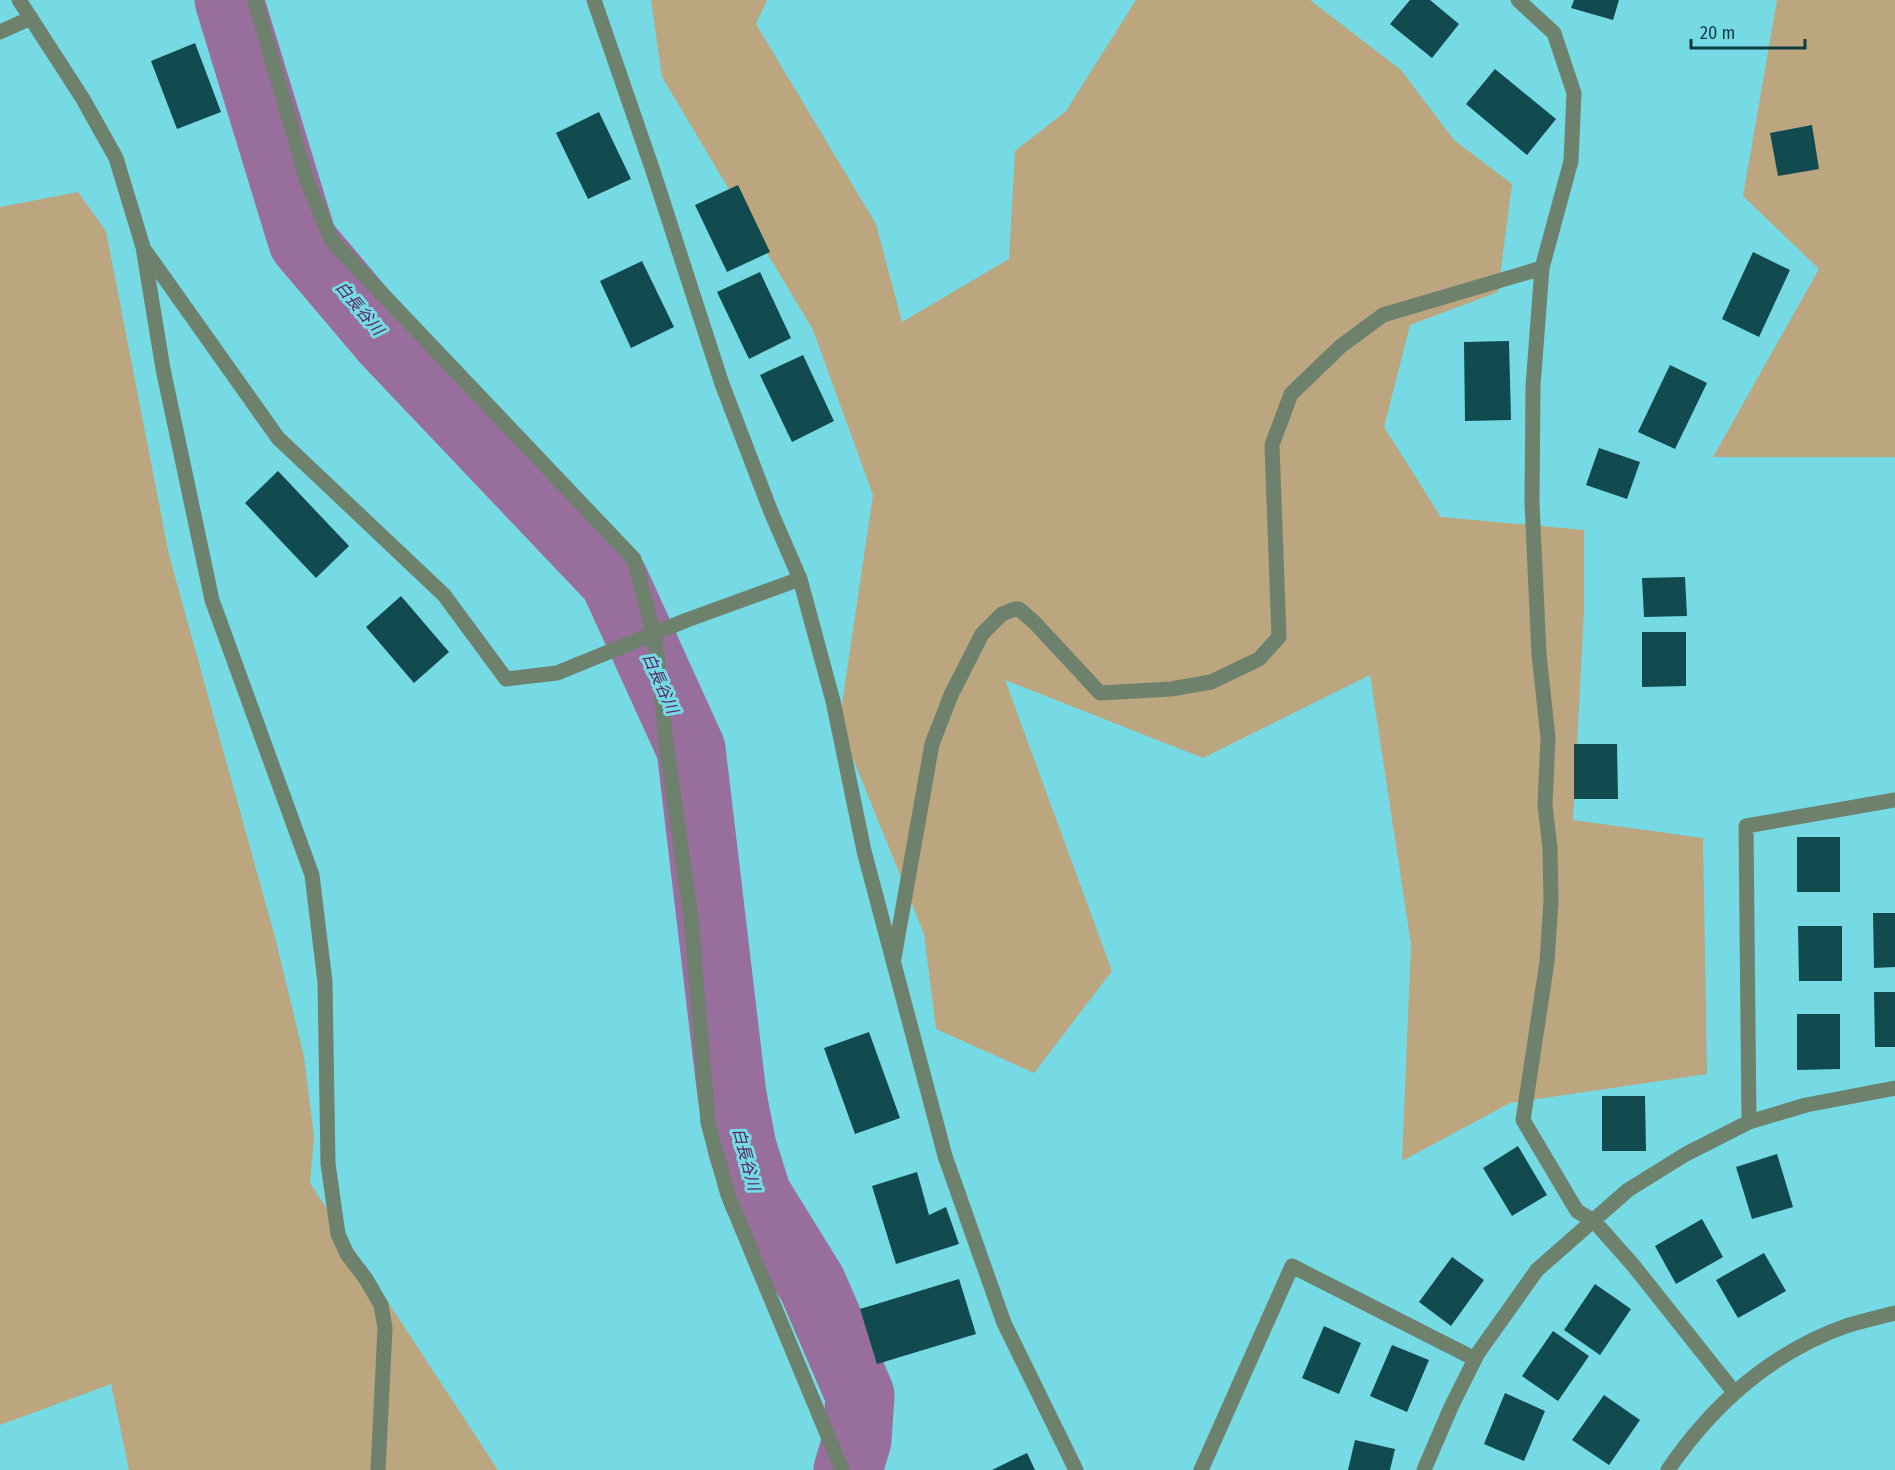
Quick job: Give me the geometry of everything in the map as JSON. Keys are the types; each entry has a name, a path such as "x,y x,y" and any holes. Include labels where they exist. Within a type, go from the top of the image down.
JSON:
{"street":[{"path":"19,0 83,99 116,158 142,247 164,369 212,600 312,875 325,982 328,1164 338,1234 347,1254 366,1279 381,1305 385,1328 378,1470"},
{"path":"255,0 307,181 332,241 634,559 654,635 666,742 691,917 708,1123 728,1195 842,1470"},
{"path":"594,0 653,171 722,384 771,512 800,579 833,701 864,851 945,1156 1004,1323 1076,1470"},
{"path":"1518,0 1554,33 1574,93 1570,161 1542,268 1533,386 1532,503 1539,654 1548,738 1545,805 1550,848 1551,901 1547,962 1523,1120 1577,1211 1594,1221 1633,1265 1734,1392"},
{"path":"0,32 31,18"},
{"path":"142,247 278,438 444,595 506,680 557,673 800,579"},
{"path":"893,963 932,744 951,695 982,634 1002,614 1019,609 1100,693 1171,689 1211,682 1258,659 1279,638 1272,446 1291,394 1341,346 1383,315 1542,268"},
{"path":"1749,1122 1746,826 1895,800"},
{"path":"1424,1470 1475,1359 1537,1270 1628,1190 1686,1154 1749,1122 1806,1105 1895,1088"},
{"path":"1201,1470 1292,1266 1475,1359"},
{"path":"1668,1470 1690,1438 1734,1392 1793,1349 1846,1326 1895,1313"}],"shaded area":[{"path":"651,0 767,0 756,24 876,224 902,322 1009,259 1015,151 1066,111 1136,0 1310,0 1401,70 1454,140 1512,184 1498,292 1410,325 1384,427 1441,517 1584,530 1584,612 1573,820 1703,838 1707,1074 1510,1103 1402,1161 1411,944 1370,675 1203,758 1005,680 1112,971 1034,1073 936,1029 924,934 839,724 873,495 813,330 662,77"},
{"path":"1777,0 1895,0 1895,457 1713,457 1819,269 1743,196"},
{"path":"78,192 106,231 169,555 276,941 304,1057 314,1137 310,1183 498,1470 129,1470 111,1384 0,1425 0,207"}],"building":[{"path":"1410,0 1430,0 1459,24 1432,58 1390,24"},
{"path":"1574,0 1619,0 1613,20 1571,8"},
{"path":"195,43 221,112 177,129 151,61"},
{"path":"1495,69 1556,119 1527,155 1466,104"},
{"path":"599,112 631,179 588,199 556,133"},
{"path":"1812,125 1819,169 1778,176 1770,133"},
{"path":"738,185 770,252 727,272 695,205"},
{"path":"1753,252 1790,270 1759,337 1722,319"},
{"path":"642,261 674,327 631,348 600,281"},
{"path":"760,272 791,338 749,359 717,292"},
{"path":"1509,341 1511,420 1465,421 1464,342"},
{"path":"803,355 834,421 792,442 760,375"},
{"path":"1670,365 1707,383 1675,449 1638,432"},
{"path":"1599,448 1640,462 1627,499 1586,485"},
{"path":"278,471 349,546 316,578 245,503"},
{"path":"1685,577 1687,616 1644,617 1642,578"},
{"path":"401,596 449,652 414,683 366,627"},
{"path":"1642,632 1686,632 1686,686 1642,687"},
{"path":"1574,744 1617,744 1618,799 1574,799"},
{"path":"1797,837 1840,837 1840,892 1797,892"},
{"path":"1873,913 1895,913 1895,967 1874,968"},
{"path":"1798,926 1842,926 1842,981 1799,981"},
{"path":"1874,992 1895,992 1895,1047 1875,1047"},
{"path":"1797,1014 1840,1014 1840,1069 1797,1070"},
{"path":"869,1032 900,1118 855,1134 824,1048"},
{"path":"1602,1096 1645,1096 1646,1151 1602,1151"},
{"path":"1518,1146 1547,1195 1512,1216 1483,1168"},
{"path":"1777,1154 1793,1207 1752,1219 1736,1167"},
{"path":"917,1172 929,1215 946,1207 959,1244 896,1264 872,1186"},
{"path":"1702,1219 1723,1257 1676,1284 1655,1246"},
{"path":"1764,1253 1786,1291 1738,1318 1716,1280"},
{"path":"1452,1257 1484,1280 1451,1326 1419,1302"},
{"path":"959,1279 976,1334 877,1364 860,1309"},
{"path":"1595,1284 1631,1309 1600,1355 1564,1330"},
{"path":"1324,1326 1361,1343 1339,1394 1302,1378"},
{"path":"1553,1331 1589,1356 1558,1401 1522,1376"},
{"path":"1392,1345 1429,1360 1407,1412 1370,1396"},
{"path":"1505,1393 1545,1411 1524,1461 1484,1444"},
{"path":"1604,1395 1640,1420 1609,1465 1572,1440"},
{"path":"1355,1440 1395,1449 1390,1470 1348,1470"},
{"path":"1027,1453 1035,1470 992,1470"}],"waterway":[{"name":"白長谷川","path":"229,0 303,242 386,340 614,580 691,749 732,1095 742,1147 757,1195 812,1284 860,1395 857,1440 848,1470"}]}
